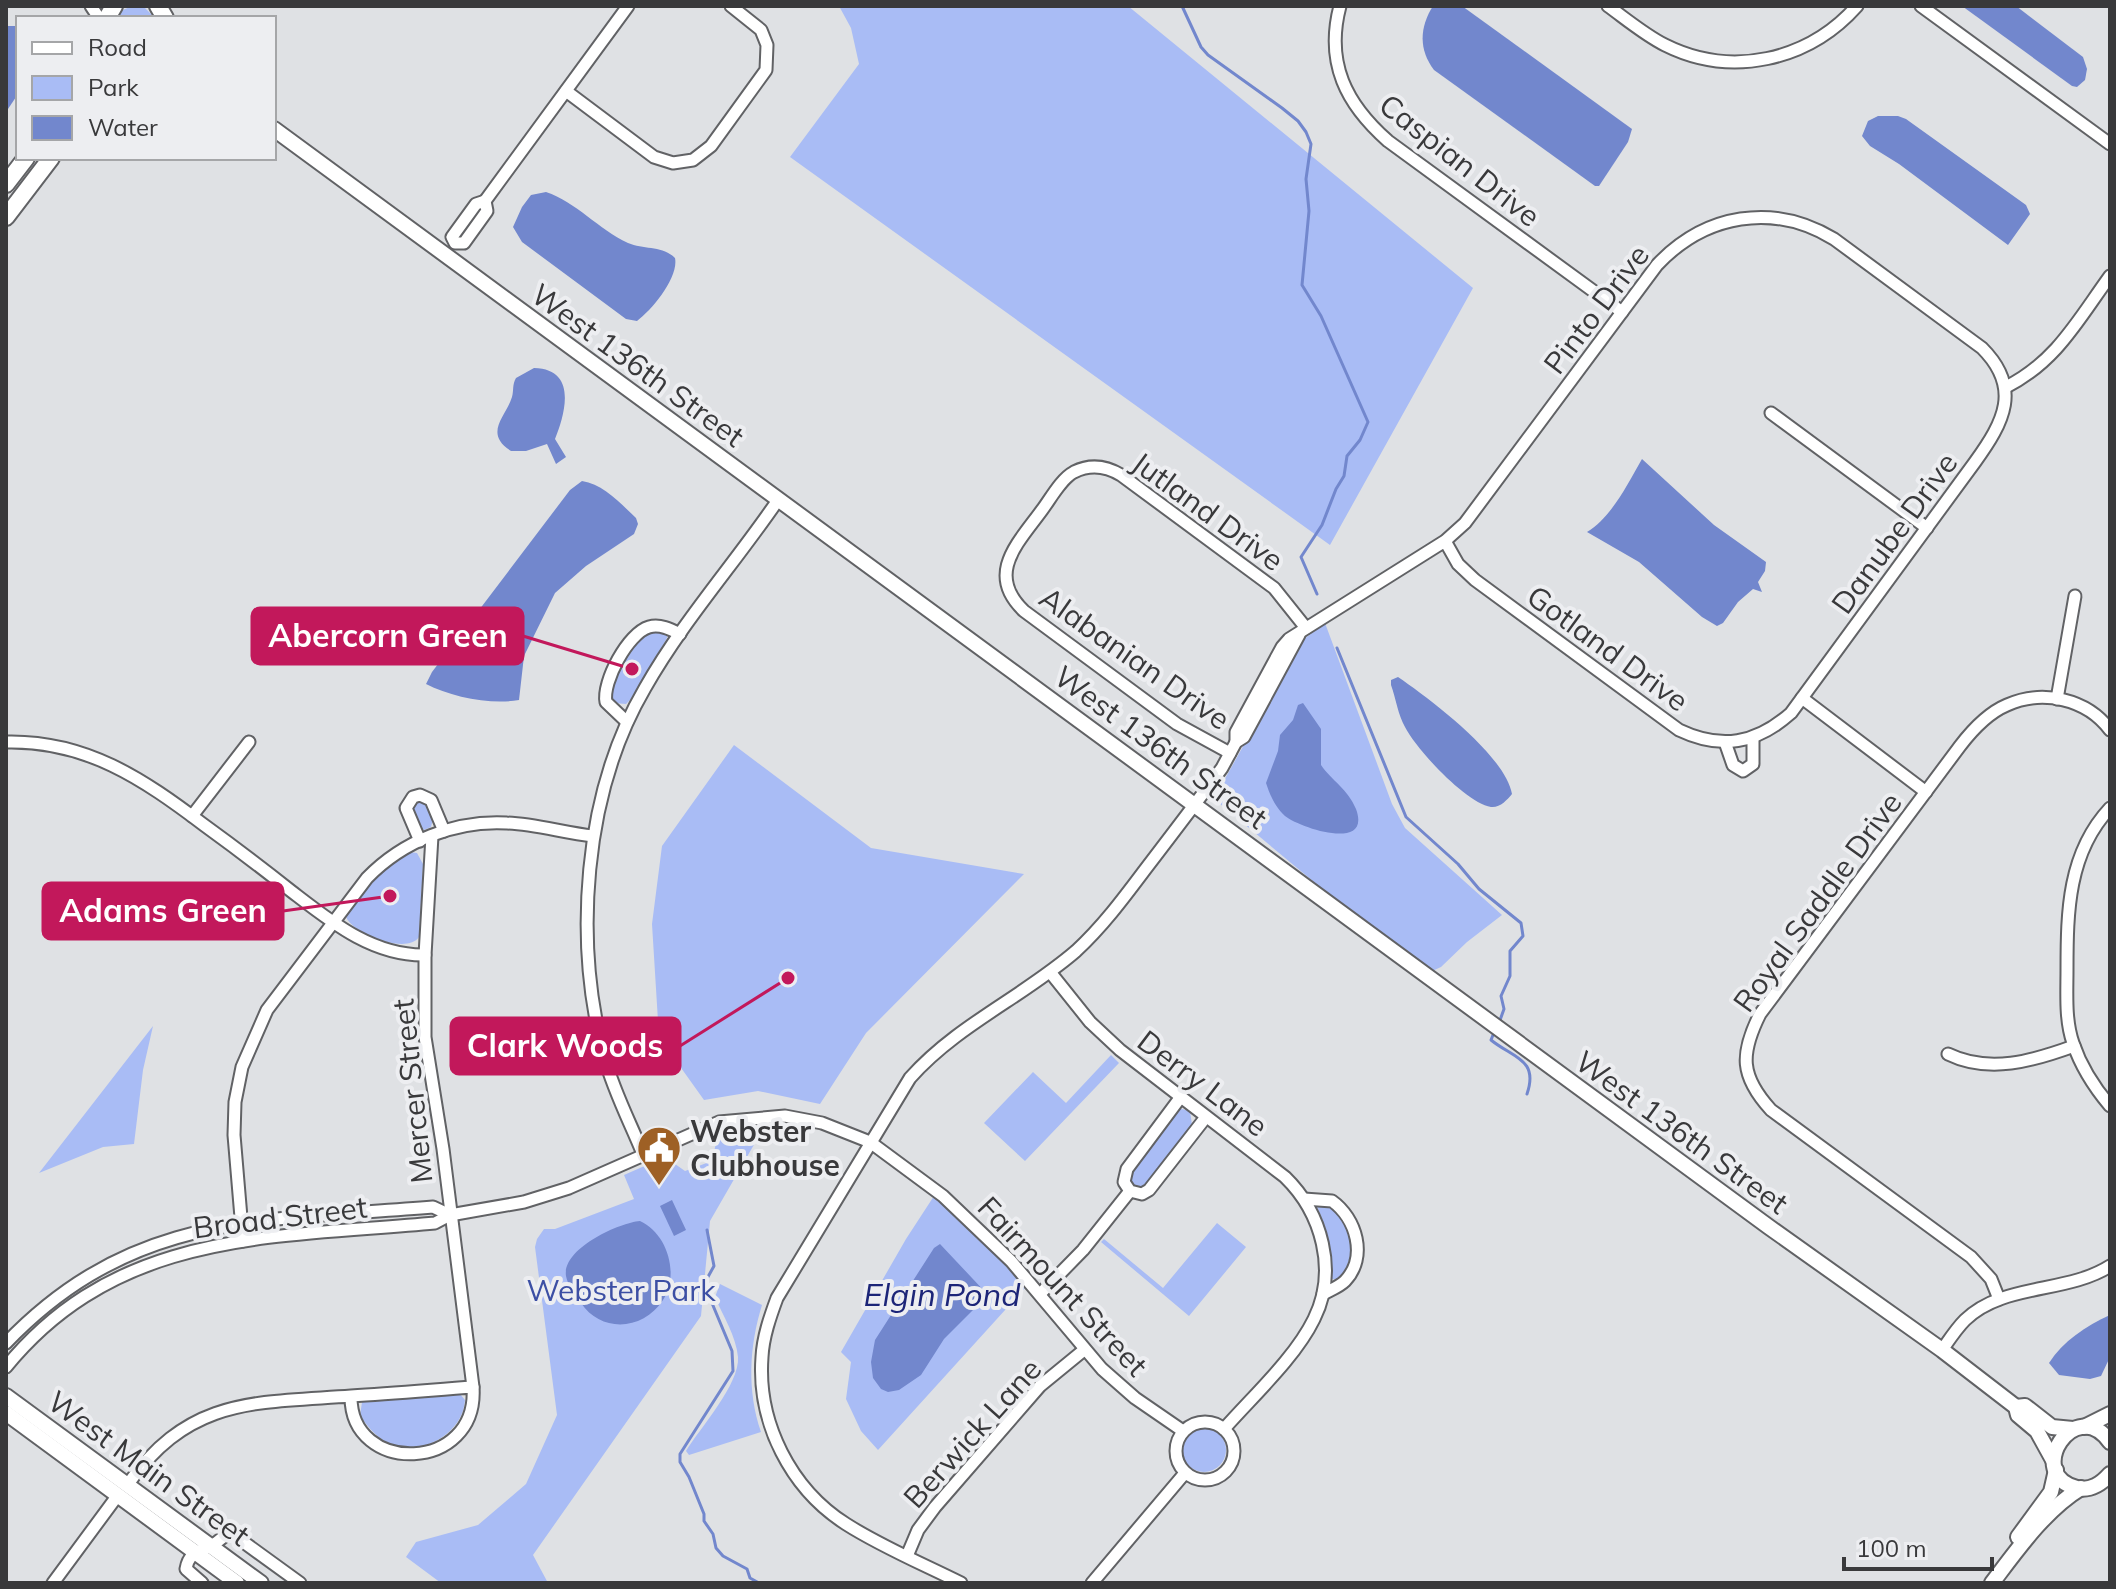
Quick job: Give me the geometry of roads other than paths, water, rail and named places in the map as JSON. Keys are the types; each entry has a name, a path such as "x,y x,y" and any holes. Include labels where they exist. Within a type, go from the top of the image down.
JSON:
{"main road":[{"path":"6,184 24,160"},
{"path":"6,217 49,160"}],"street":[{"path":"446,256 455,243 464,243 487,211 485,201 628,6"},
{"path":"566,91 654,157 673,163 693,160 711,146 766,70 767,45 761,30 731,6"},
{"name":"Caspian Drive","path":"1340,6 1335,31 1338,66 1345,90 1360,115 1388,141 1622,312"},
{"path":"1608,6 1662,44 1687,55 1730,62 1774,57 1805,47 1837,26 1857,6"},
{"path":"1921,6 2110,144"},
{"name":"West 136th Street","path":"276,130 1819,1264 1942,1350 2016,1407 2018,1415 2037,1431 2055,1465"},
{"name":"Pinto Drive","path":"961,1583 848,1526 803,1487 778,1447 769,1424 763,1389 762,1357 777,1298 899,1093 923,1064 969,1026 1050,972 1078,949 1115,909 1195,804 1233,748 1236,732 1282,647 1445,541 1475,513 1657,265 1680,242 1695,233 1738,219 1786,219 1813,227 1968,336 1993,359 2006,387"},
{"path":"2006,387 2029,376 2051,356 2110,276"},
{"name":"Danube Drive","path":"1802,698 1996,432 2002,419 2006,387"},
{"path":"1771,413 1927,528"},
{"name":"Jutland Drive","path":"1038,516 1075,472 1098,466 1114,471 1274,588 1302,632"},
{"path":"643,1154 613,1084 594,1009 589,918 593,836 610,769 627,722 644,689 680,634 778,500"},
{"name":"Alabanian Drive","path":"1038,516 1009,558 1006,581 1011,597 1024,611 1177,724 1233,748"},
{"name":"Gotland Drive","path":"1445,541 1458,564 1475,580 1679,730 1725,742 1753,737 1771,729 1791,713 1802,698"},
{"path":"2057,699 2075,596"},
{"path":"627,722 606,702 606,687 631,640 642,630 656,626 680,634"},
{"path":"1802,698 1926,792"},
{"name":"Royal Saddle Drive","path":"1999,1299 1991,1279 1971,1257 1771,1110 1757,1095 1745,1066 1745,1053 1749,1035 1760,1014 1970,734 1993,713 2021,700 2057,699 2090,711 2110,730"},
{"path":"1725,742 1733,765 1743,771 1751,767 1754,758 1753,737"},
{"path":"6,742 54,746 113,765 145,782 332,923 380,947 425,955"},
{"path":"192,816 249,742"},
{"path":"2110,808 2083,846 2069,899 2067,1000 2074,1046 2094,1088 2110,1106"},
{"path":"243,1241 234,1135 235,1102 242,1067 267,1010 379,866 432,836 474,824 507,823 593,836"},
{"name":"Mercer Street","path":"432,836 425,955 425,1037 473,1387"},
{"name":"Derry Lane","path":"1050,972 1106,1038 1180,1098 1276,1168 1304,1199 1322,1235 1325,1266 1323,1294"},
{"path":"1948,1054 1974,1064 2002,1065 2035,1059 2074,1046"},
{"path":"1180,1098 1127,1169 1124,1182 1130,1191 1142,1194 1149,1190 1206,1117"},
{"name":"Fairmount Street","path":"643,1154 719,1122 764,1116 812,1120 870,1142 974,1222 1040,1294 1084,1350 1126,1391 1183,1431"},
{"name":"Broad Street","path":"6,1367 57,1317 113,1280 179,1254 243,1241 435,1223 450,1215 524,1202 569,1188 643,1154"},
{"path":"1040,1294 1083,1250 1130,1191"},
{"path":"1224,1429 1306,1332 1323,1294 1342,1284 1354,1268 1357,1250 1349,1219 1332,1201 1304,1199"},
{"name":"Broad Street","path":"6,1343 46,1305 120,1257 163,1240 212,1227 433,1207 450,1215"},
{"path":"1942,1350 1964,1320 1999,1299 2083,1279 2110,1266"},
{"name":"Berwick Lane","path":"907,1556 918,1530 935,1507 1040,1386 1084,1350"},
{"path":"53,1583 149,1456 198,1421 228,1408 267,1401 473,1387 474,1403 462,1430 444,1446 420,1454 396,1453 374,1442 357,1424 352,1413 351,1396"},
{"name":"West Main Street","path":"6,1396 123,1490 203,1549 261,1583"},
{"name":"West 136th Street","path":"2016,1407 2025,1406 2052,1427 2100,1432 2110,1442"},
{"name":"West Main Street","path":"6,1413 123,1490"},
{"path":"2010,1559 2015,1541 2051,1492 2058,1441 2110,1414"},
{"path":"1201,1422 1210,1422 1224,1429 1233,1442 1234,1452 1226,1471 1210,1480 1185,1473 1176,1456 1176,1447 1183,1431 1201,1422"},
{"path":"2055,1465 2066,1483 2081,1488 2104,1488 2110,1474"},
{"path":"1092,1583 1185,1473"},
{"path":"1992,1583 2049,1512 2081,1488"},
{"path":"202,1583 185,1568 203,1549 231,1533 300,1583"},
{"name":"West Main Street","path":"203,1549 237,1583"}],"water":[{"path":"1433,6 1462,6 1632,129 1628,142 1599,186 1434,70 1423,47 1425,22"},
{"path":"1962,6 2016,6 2083,57 2087,69 2085,80 2077,87 2072,86"},
{"path":"6,26 16,26 16,97 6,112"},
{"path":"1878,116 1906,119 2026,205 2030,214 2008,245 1870,146 1862,136 1868,121"},
{"path":"546,192 567,202 628,243 659,249 675,258 669,283 657,301 637,321 626,319 522,242 513,227 522,207 531,195"},
{"path":"534,368 548,370 563,384 564,406 555,439 566,457 556,464 547,444 526,451 511,451 498,438 497,431 512,397 516,378"},
{"path":"1642,459 1714,525 1766,562 1765,571 1758,582 1762,592 1753,589 1717,626 1702,617 1639,562 1587,532 1612,509"},
{"path":"582,481 611,495 636,518 638,524 634,534 586,566 555,593 524,656 519,700 471,699 426,684 570,490"},
{"path":"1398,677 1446,713 1496,762 1512,794 1506,801 1494,807 1481,803 1456,786 1430,761 1411,737 1401,717 1391,685 1391,680"},
{"path":"1303,703 1321,729 1321,765 1349,796 1356,809 1358,822 1354,830 1332,833 1305,826 1285,816 1273,801 1266,783 1278,751 1280,735 1293,720 1298,705"},
{"path":"672,1200 686,1230 674,1236 660,1206"},
{"path":"640,1221 664,1244 670,1267 668,1290 655,1310 645,1318 622,1324 599,1320 589,1313 572,1290 566,1276 567,1266 573,1256 593,1239"},
{"name":"Elgin Pond","path":"940,1244 988,1295 944,1339 921,1375 899,1390 888,1392 881,1389 873,1378 871,1362 875,1340 934,1248"},
{"path":"2110,1315 2110,1357 2101,1376 2090,1379 2059,1375 2049,1363 2055,1355 2076,1335"}],"waterway":[{"path":"1182,6 1201,47 1208,55 1298,121 1311,144 1306,179 1309,211 1302,285 1321,316 1368,422 1360,440 1347,456 1344,476 1322,525 1301,557 1317,594"},
{"path":"1337,648 1406,817 1458,864 1479,889 1521,923 1523,936 1510,951 1510,976 1501,996 1504,1009 1499,1023"},
{"path":"1495,1030 1491,1040 1527,1066 1530,1073 1527,1094"},
{"path":"707,1230 714,1266 704,1284 732,1351 733,1371 680,1454 680,1462 689,1477 704,1521 713,1534 716,1548 723,1556 747,1569 750,1578 759,1583"}],"place":[{"name":"Abercorn Green","path":"632,669"},
{"name":"Adams Green","path":"390,896"},
{"name":"Clark Woods","path":"788,978"},
{"name":"Webster Clubhouse","path":"659,1187"}],"park label":[{"name":"Webster Park","path":"621,1290"}]}
